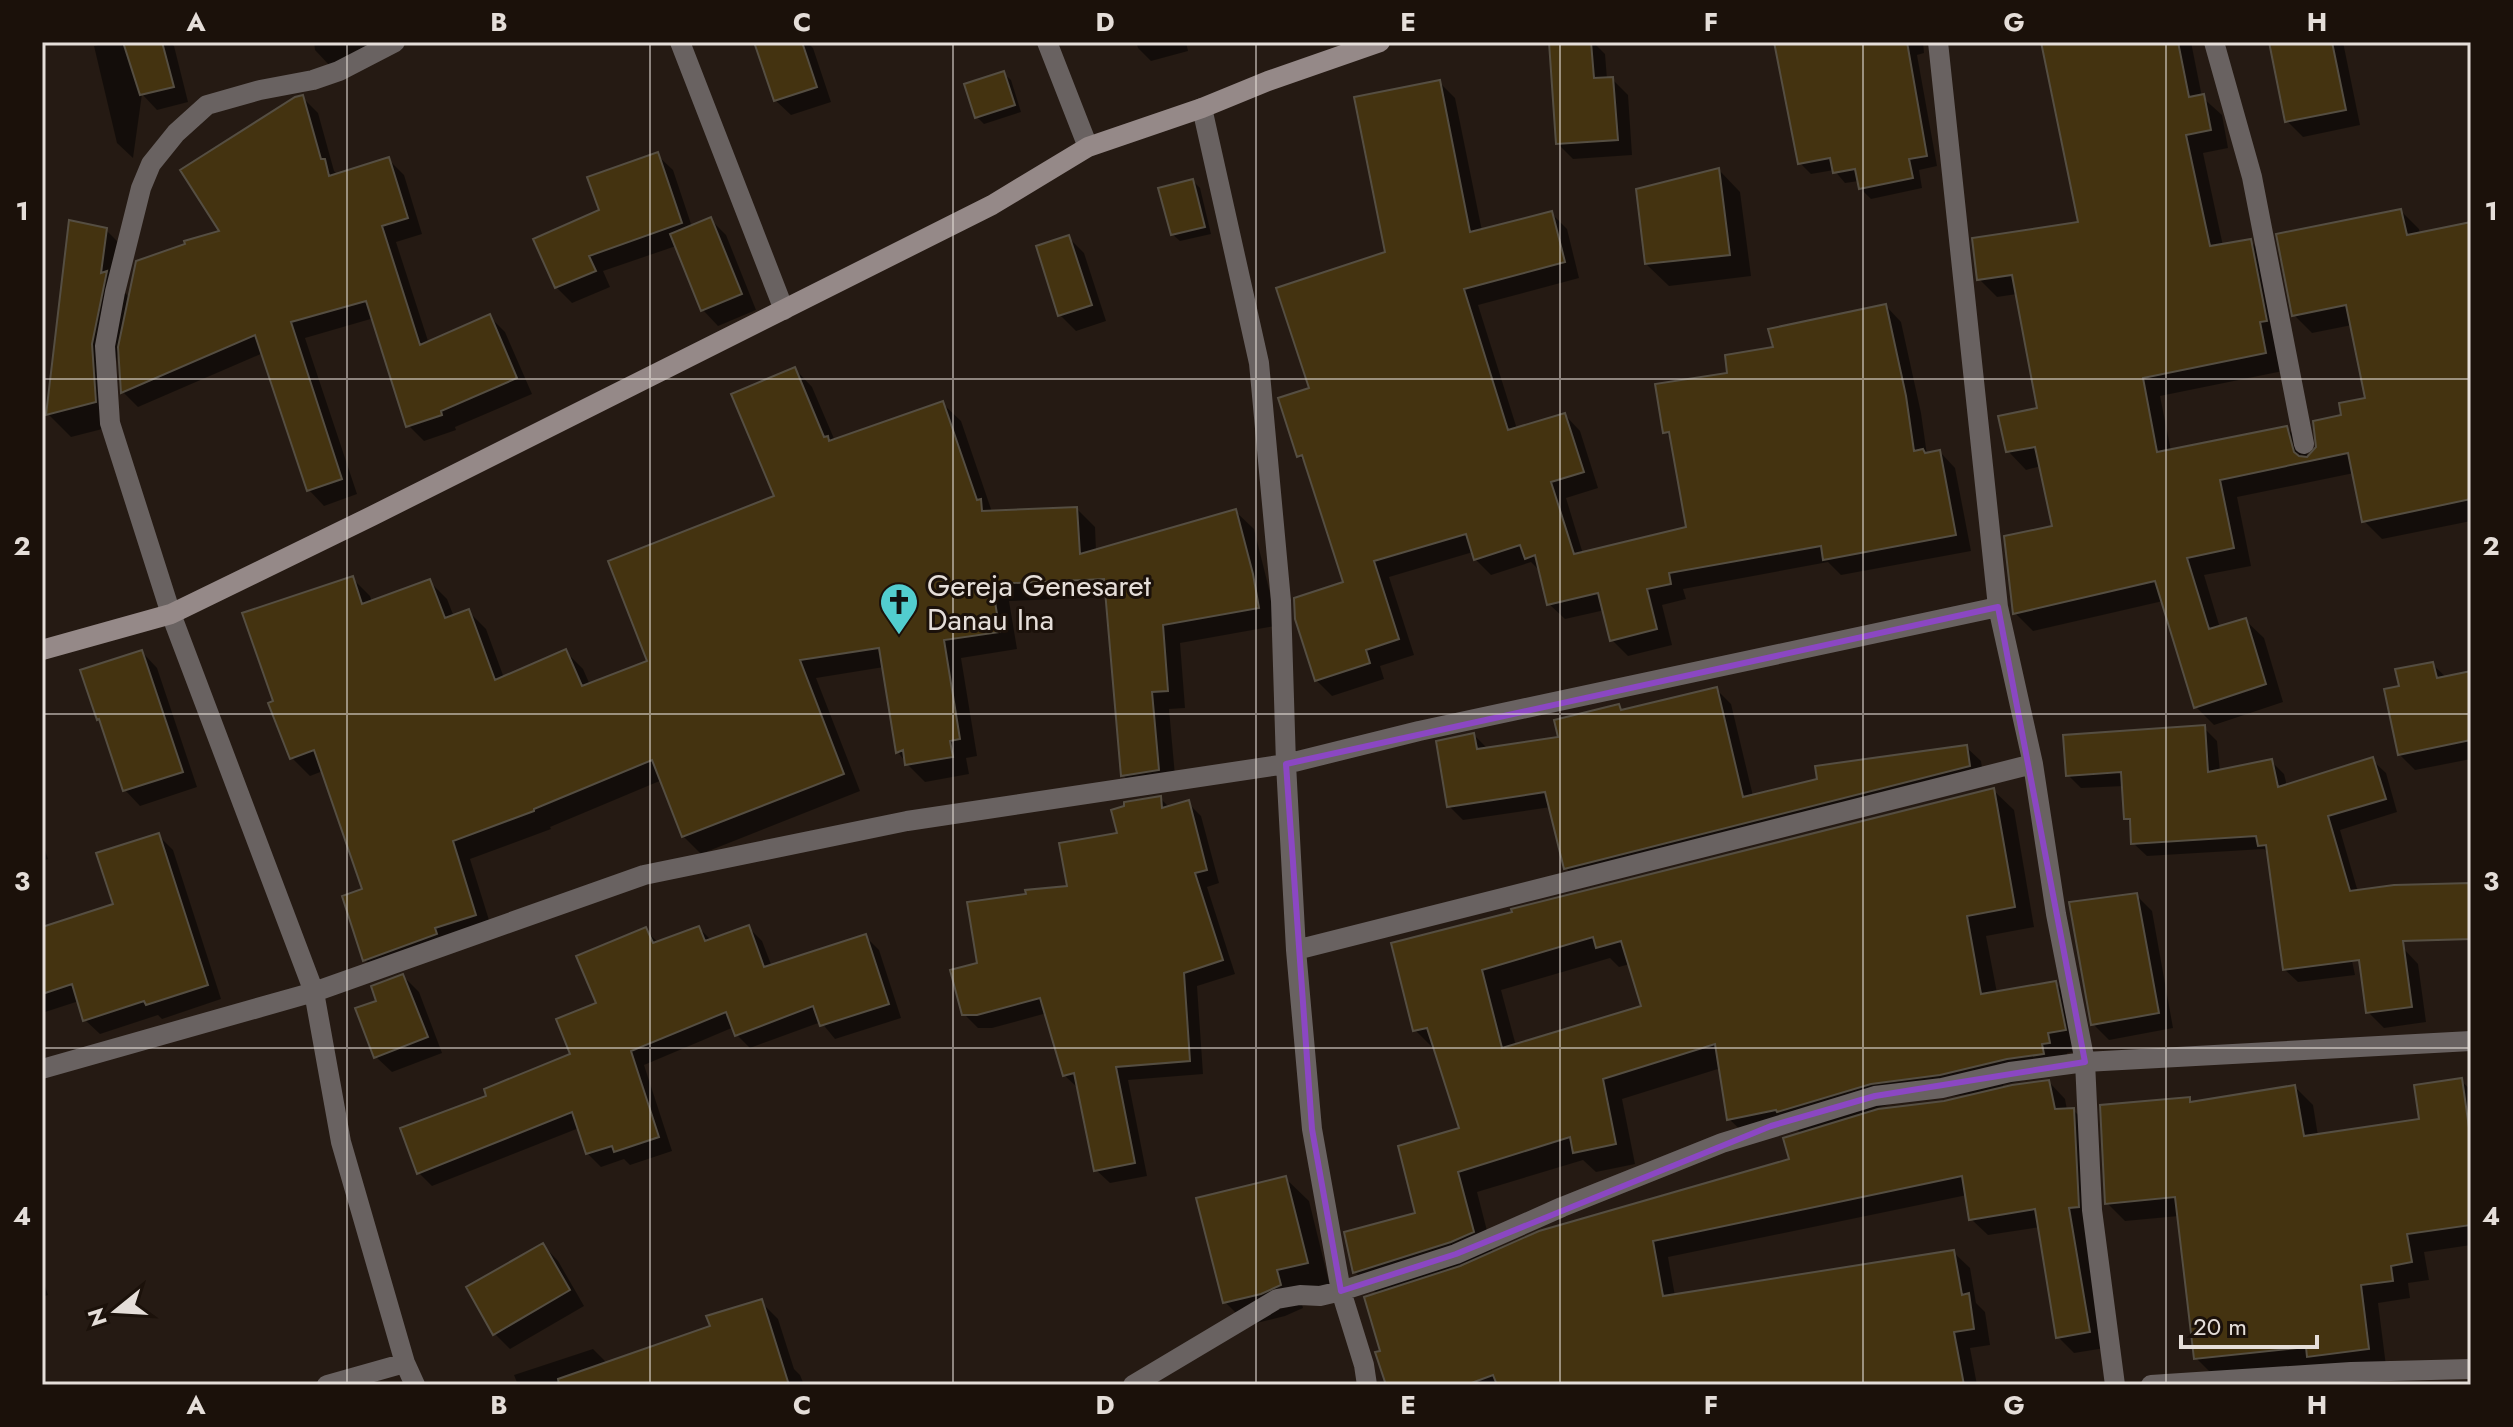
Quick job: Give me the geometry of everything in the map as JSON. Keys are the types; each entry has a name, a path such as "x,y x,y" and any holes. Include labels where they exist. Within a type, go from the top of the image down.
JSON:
{"street":[{"path":"395,42 339,71 313,80 260,90 207,105 176,133 151,164 141,188 105,346 110,423 171,614 314,992 341,1142 405,1363 415,1385"},
{"path":"680,42 784,310"},
{"path":"1047,42 1088,147"},
{"path":"42,650 171,614 992,205 1088,147 1380,42"},
{"path":"1938,42 1998,607 2033,764 2056,914 2085,1062 2092,1210 2115,1385"},
{"path":"2214,42 2252,177 2304,444"},
{"path":"1202,108 1259,363 1281,601 1296,950 1312,1129 1341,1291 1364,1365 1367,1385"},
{"path":"42,1069 314,992 657,872 907,821 1286,764 1419,731 1998,607"},
{"path":"1296,950 2033,764"},
{"path":"1133,1385 1277,1299 1341,1291 1456,1254 1562,1207 1722,1143 1875,1096 1942,1088 2010,1072 2085,1062 2471,1041"},
{"path":"327,1385 405,1363"},
{"path":"2151,1385 2351,1372 2471,1369"}],"highlighted area":[{"path":"1998,607 2085,1062 1875,1096 1771,1126 1456,1254 1341,1291 1312,1129 1286,764"}],"building":[{"path":"123,42 162,42 174,87 140,95"},
{"path":"754,42 802,42 817,87 774,101"},
{"path":"1549,42 1591,42 1594,78 1613,77 1618,140 1556,144"},
{"path":"1774,42 1907,42 1927,156 1909,159 1913,178 1859,189 1855,169 1833,173 1830,158 1798,164"},
{"path":"2041,42 2178,42 2189,97 2204,94 2211,130 2186,135 2210,246 2251,239 2267,321 2260,322 2266,353 2143,378 2157,452 2287,426 2294,452 2307,457 2316,447 2313,421 2341,415 2339,403 2365,398 2346,305 2292,316 2276,234 2401,209 2407,235 2471,222 2471,499 2362,522 2348,453 2220,480 2234,548 2187,558 2209,629 2246,618 2266,684 2194,708 2155,581 2013,614 2004,536 2052,526 2035,447 2006,452 1998,416 2037,408 2012,275 1977,280 1972,238 2078,222"},
{"path":"2269,42 2332,42 2346,110 2285,122"},
{"path":"1004,71 1015,105 975,118 964,84"},
{"path":"1440,80 1470,232 1552,211 1565,262 1464,289 1508,430 1565,413 1584,472 1551,482 1574,554 1686,527 1669,432 1663,433 1655,384 1727,373 1725,355 1773,347 1768,329 1886,304 1906,396 1914,451 1923,449 1925,453 1940,450 1956,535 1823,560 1821,546 1669,573 1671,584 1647,589 1657,629 1610,641 1598,593 1547,605 1535,555 1525,559 1520,545 1474,560 1466,534 1374,561 1399,639 1366,650 1370,663 1315,681 1295,619 1294,598 1343,582 1302,455 1297,457 1278,398 1309,388 1276,288 1385,252 1354,97"},
{"path":"303,95 321,159 325,159 329,176 389,157 408,218 382,226 420,345 490,314 517,378 441,411 442,415 406,427 366,301 291,322 342,479 307,491 255,335 121,393 118,347 136,261 185,244 184,241 219,231 180,170 295,97"},
{"path":"658,152 682,223 589,256 596,271 555,288 533,239 599,210 587,177"},
{"path":"1719,168 1730,255 1645,264 1636,189"},
{"path":"1193,179 1205,227 1171,235 1158,188"},
{"path":"711,217 742,294 701,311 670,234"},
{"path":"69,220 107,228 101,273 107,271 92,344 96,402 46,415"},
{"path":"1069,235 1092,305 1058,316 1036,246"},
{"path":"795,367 824,437 828,436 829,441 943,401 977,500 981,499 982,511 1077,507 1080,554 1236,509 1259,608 1163,625 1168,691 1152,692 1159,770 1121,776 1104,579 992,584 1000,632 944,640 960,739 950,741 953,757 905,765 903,750 896,753 879,648 800,660 844,774 682,837 652,760 534,811 453,841 476,915 435,928 437,934 363,961 342,896 362,889 314,750 290,759 268,703 273,701 242,613 353,576 362,604 430,579 445,618 469,609 495,680 566,649 582,686 647,661 608,561 774,496 731,394"},
{"path":"142,650 183,772 123,791 80,670"},
{"path":"2433,662 2437,678 2471,671 2471,740 2398,755 2384,689 2399,686 2395,669"},
{"path":"1717,687 1743,797 1817,779 1815,766 1967,745 1970,766 1564,869 1545,792 1447,807 1436,741 1474,733 1477,749 1558,737 1554,720 1619,704 1621,710"},
{"path":"2205,725 2208,772 2272,759 2278,787 2373,757 2386,799 2328,816 2350,891 2394,885 2471,883 2471,939 2403,941 2412,1007 2366,1013 2359,960 2283,970 2266,845 2258,846 2256,836 2131,844 2130,819 2124,819 2121,772 2066,776 2063,735"},
{"path":"1994,788 2015,907 1967,916 1981,994 2056,981 2066,1030 2048,1033 2050,1043 2042,1044 2044,1054 2007,1059 1940,1075 1871,1084 1777,1112 1727,1120 1715,1044 1603,1079 1616,1144 1573,1153 1570,1137 1458,1172 1474,1232 1353,1273 1344,1232 1415,1213 1398,1146 1459,1128 1427,1028 1413,1031 1391,943 1512,912 1511,909","holes":["1593,937 1596,948 1621,941 1641,1006 1502,1048 1482,970"]},
{"path":"1161,796 1162,808 1189,800 1207,870 1195,873 1223,960 1184,973 1190,1061 1116,1067 1135,1163 1094,1171 1074,1073 1063,1076 1040,998 977,1015 962,1015 950,970 977,963 967,902 1026,894 1025,890 1067,886 1059,843 1117,833 1111,810 1124,806 1124,802"},
{"path":"159,833 208,985 83,1021 72,984 42,994 42,927 113,904 96,853"},
{"path":"2137,893 2159,1013 2091,1025 2069,902"},
{"path":"749,925 764,967 866,934 889,1004 820,1026 813,1006 735,1036 726,1012 631,1051 659,1137 614,1152 612,1146 586,1154 572,1112 417,1174 400,1128 486,1096 484,1089 570,1054 556,1019 596,1003 576,956 646,927 653,943 699,926 705,941"},
{"path":"403,974 428,1037 374,1058 355,1008 376,1001 371,986"},
{"path":"2462,1078 2471,1142 2471,1225 2407,1234 2412,1262 2391,1266 2393,1281 2361,1285 2369,1349 2307,1357 2306,1347 2194,1359 2175,1197 2105,1204 2100,1105 2190,1097 2190,1102 2295,1085 2304,1136 2419,1119 2414,1085"},
{"path":"2049,1080 2055,1109 2074,1108 2079,1207 2069,1208 2090,1332 2056,1338 2035,1209 1969,1220 1962,1176 1653,1241 1663,1296 1954,1250 1962,1295 1969,1293 1974,1329 1954,1332 1964,1385 1497,1385 1493,1375 1466,1385 1386,1385 1375,1352 1380,1351 1364,1297 1460,1266 1539,1231 1789,1159 1783,1138 1878,1109 1944,1101"},
{"path":"1286,1176 1308,1263 1277,1270 1281,1285 1261,1294 1223,1303 1196,1198"},
{"path":"543,1243 570,1290 493,1335 466,1287"},
{"path":"762,1299 789,1385 559,1385 558,1379 710,1326 706,1316"}],"place":[{"name":"Gereja Genesaret Danau Ina","path":"899,636"}]}
